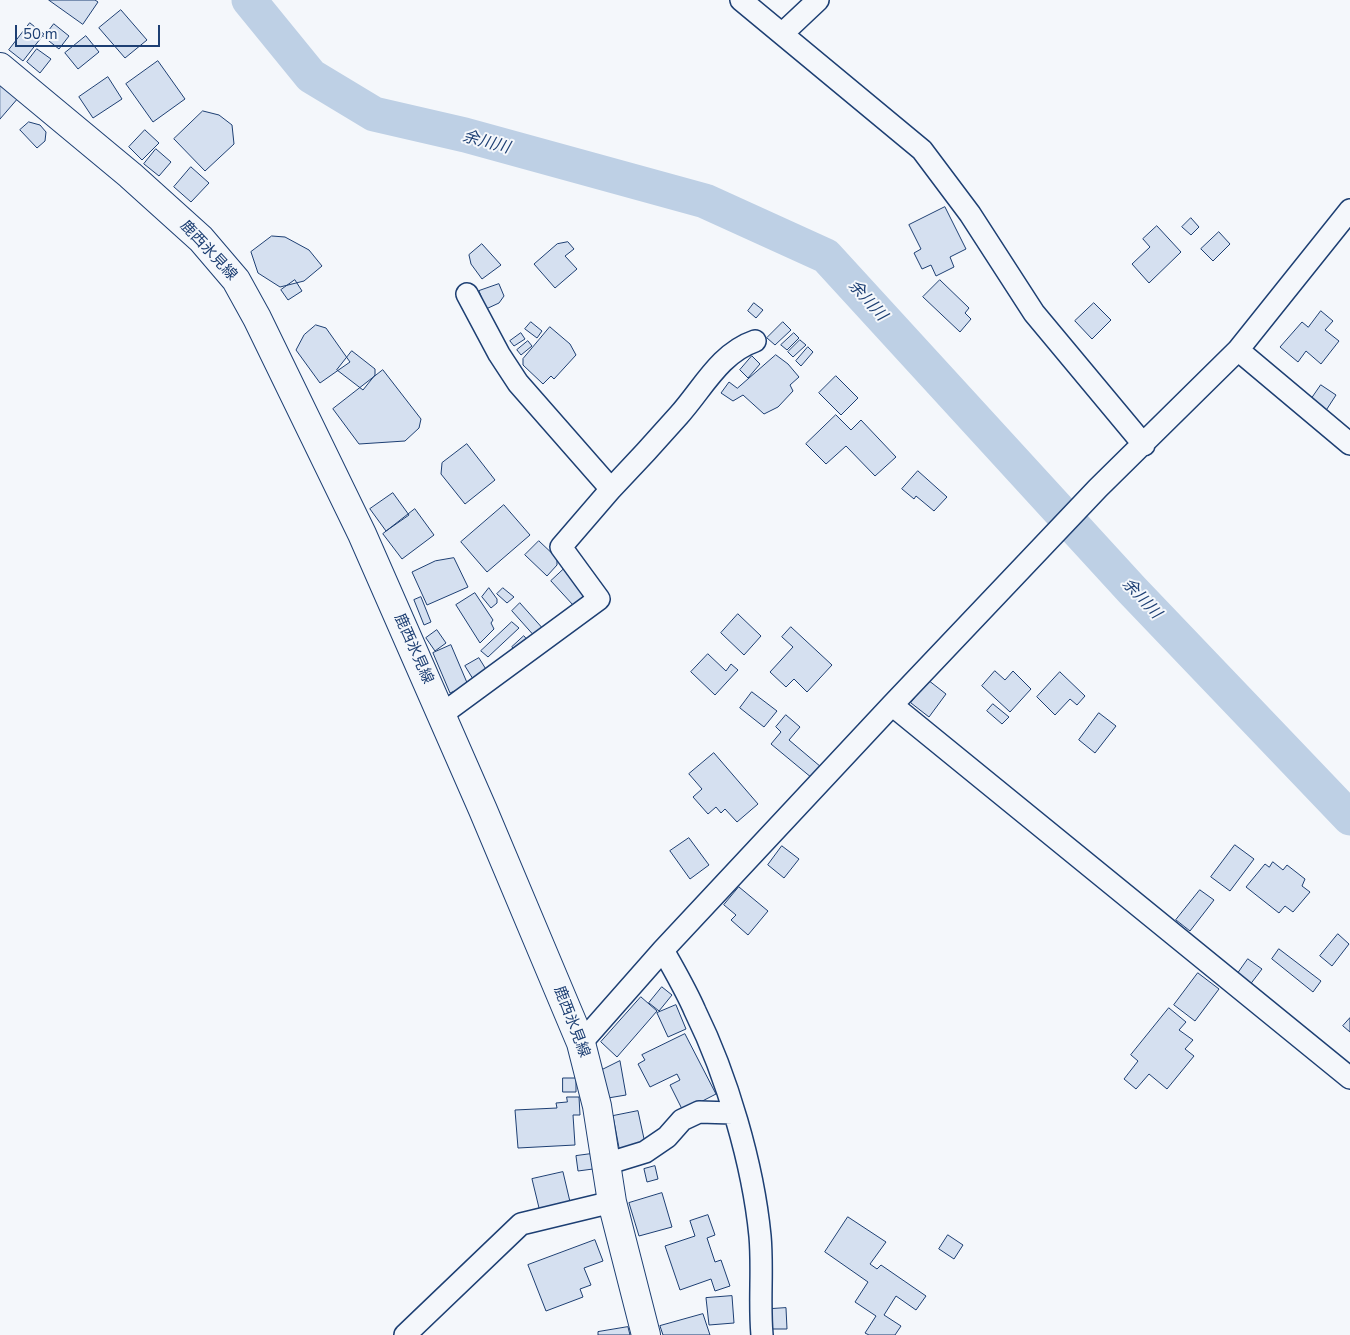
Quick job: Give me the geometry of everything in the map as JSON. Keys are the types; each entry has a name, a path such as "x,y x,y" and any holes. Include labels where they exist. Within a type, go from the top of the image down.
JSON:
{"main road":[{"name":"鹿西氷見線","path":"0,67 130,175 194,233 236,280 362,534 442,715 581,1043 597,1106 612,1202 646,1335"}],"street":[{"path":"741,0 922,150 970,214 1034,313 1144,445"},
{"path":"783,33 818,0"},
{"path":"581,1043 663,950 892,705 1098,488 1144,445 1238,350 1350,210"},
{"path":"467,294 499,354 518,383 611,489"},
{"path":"442,715 599,599 561,547 680,414 720,364 739,347 756,341"},
{"path":"1238,350 1350,444"},
{"path":"892,705 1350,1078"},
{"path":"663,950 696,1011 722,1076 749,1164 760,1237 762,1335"},
{"path":"606,1164 645,1152 667,1137 682,1120 699,1112 733,1113"},
{"path":"405,1335 521,1224 612,1202"}],"building":[{"path":"49,0 95,0 98,2 83,24"},
{"path":"121,10 147,40 125,58 99,28"},
{"path":"30,23 44,34 23,61 9,50"},
{"path":"54,24 69,36 59,49 44,37"},
{"path":"86,36 99,52 78,69 65,53"},
{"path":"37,49 51,59 40,73 27,62"},
{"path":"158,61 185,99 153,122 126,84"},
{"path":"108,77 122,99 93,118 79,97"},
{"path":"0,80 19,97 0,119"},
{"path":"203,111 219,115 232,125 234,144 205,171 174,139"},
{"path":"29,122 40,125 46,132 45,141 37,148 20,130"},
{"path":"145,130 159,143 142,160 129,147"},
{"path":"156,149 171,162 159,176 144,164"},
{"path":"191,167 209,183 191,202 174,187"},
{"path":"945,207 966,249 950,257 954,267 936,276 931,265 922,269 914,253 921,249 909,225"},
{"path":"1191,218 1199,227 1191,235 1182,227"},
{"path":"1157,226 1181,252 1149,283 1132,264 1150,247 1143,239"},
{"path":"1219,232 1230,244 1213,261 1201,249"},
{"path":"272,236 285,237 309,250 322,266 304,281 280,287 258,273 251,252"},
{"path":"568,242 574,249 565,256 577,269 555,288 534,264 557,244"},
{"path":"482,244 501,265 482,279 471,264 469,255"},
{"path":"295,280 302,291 288,300 281,290"},
{"path":"940,280 969,308 965,313 971,319 960,332 923,297"},
{"path":"499,284 504,296 499,303 486,309 479,291"},
{"path":"754,303 763,310 756,318 748,311"},
{"path":"1094,303 1111,320 1092,339 1075,321"},
{"path":"1321,311 1333,321 1325,330 1339,341 1321,364 1306,351 1298,362 1280,347 1302,322 1308,327"},
{"path":"531,322 542,331 537,338 525,329"},
{"path":"783,322 791,330 775,345 767,338"},
{"path":"316,325 326,328 350,362 320,383 296,350 304,335"},
{"path":"550,327 570,344 576,355 554,379 551,376 543,384 523,365 523,359"},
{"path":"521,333 525,339 514,346 510,341"},
{"path":"794,333 799,338 787,350 781,345"},
{"path":"800,340 806,345 793,357 788,352"},
{"path":"528,341 532,346 521,355 517,350"},
{"path":"808,347 813,352 801,366 796,361"},
{"path":"352,351 375,369 375,375 363,390 337,370"},
{"path":"776,355 788,364 799,377 790,385 793,391 778,407 764,414 743,395 733,401 721,393 729,382 737,388"},
{"path":"752,356 760,364 748,378 740,370"},
{"path":"383,370 421,419 419,428 405,441 359,444 333,409"},
{"path":"836,376 858,398 841,415 819,393"},
{"path":"1321,385 1336,395 1325,412 1310,401"},
{"path":"836,415 851,430 861,420 896,457 875,476 846,446 826,464 806,444"},
{"path":"467,444 495,480 465,504 441,474 442,463"},
{"path":"918,471 947,497 934,511 916,496 914,499 902,489"},
{"path":"393,493 409,515 386,531 370,509"},
{"path":"504,505 530,535 487,572 461,542"},
{"path":"415,509 434,535 402,559 383,534"},
{"path":"539,541 557,558 557,565 547,576 525,555"},
{"path":"454,558 468,587 427,605 412,572 435,561"},
{"path":"565,568 587,593 573,605 551,581"},
{"path":"489,588 497,599 497,603 491,608 482,597"},
{"path":"503,588 514,597 507,603 497,594"},
{"path":"475,593 493,620 491,623 494,629 480,643 456,605"},
{"path":"421,597 431,622 424,625 414,600"},
{"path":"520,603 545,631 537,639 512,611"},
{"path":"738,614 761,636 744,655 721,633"},
{"path":"512,622 519,628 488,657 481,651"},
{"path":"791,627 832,665 807,692 794,679 786,687 770,672 793,647 782,637"},
{"path":"437,630 446,643 435,651 426,638"},
{"path":"524,636 529,642 517,652 512,647"},
{"path":"451,645 468,685 450,693 433,653"},
{"path":"708,654 726,671 731,664 738,670 715,695 691,672"},
{"path":"479,658 487,671 473,679 465,666"},
{"path":"995,671 1005,680 1013,671 1031,689 1010,712 982,686"},
{"path":"1060,672 1085,696 1077,705 1070,699 1055,715 1037,697"},
{"path":"928,680 946,694 929,717 911,703"},
{"path":"752,692 777,711 764,727 740,708"},
{"path":"993,704 1009,717 1002,724 987,711"},
{"path":"1099,713 1116,726 1095,753 1079,740"},
{"path":"786,715 800,727 789,740 821,767 812,778 771,744 781,732 776,727"},
{"path":"714,753 758,804 737,822 725,809 721,813 716,807 708,814 693,797 702,789 689,774"},
{"path":"689,838 709,865 690,879 670,851"},
{"path":"1235,845 1254,859 1230,891 1211,877"},
{"path":"782,846 799,859 784,878 768,865"},
{"path":"1273,862 1283,870 1287,865 1305,879 1302,886 1310,892 1293,912 1285,906 1279,913 1246,887 1265,864 1269,867"},
{"path":"739,887 768,911 748,935 731,920 736,915 724,905"},
{"path":"1200,890 1214,900 1190,931 1176,920"},
{"path":"1338,934 1349,944 1332,966 1320,956"},
{"path":"1279,949 1321,981 1313,992 1272,959"},
{"path":"1248,959 1262,969 1249,986 1236,976"},
{"path":"1198,973 1219,989 1195,1021 1174,1005"},
{"path":"662,987 672,995 659,1011 649,1003"},
{"path":"641,997 657,1011 617,1057 601,1042"},
{"path":"676,1005 686,1029 668,1037 657,1013"},
{"path":"1169,1008 1186,1022 1179,1030 1193,1040 1185,1049 1194,1056 1167,1089 1149,1074 1136,1089 1124,1079 1138,1061 1131,1055"},
{"path":"1350,1018 1350,1032 1343,1026"},
{"path":"685,1034 716,1094 683,1111 670,1085 680,1080 677,1074 650,1087 638,1064 645,1060 642,1055"},
{"path":"620,1061 626,1095 608,1098 602,1070"},
{"path":"563,1078 576,1078 576,1092 563,1092"},
{"path":"567,1097 579,1097 580,1115 573,1115 575,1145 518,1148 515,1110 557,1108 556,1103 567,1102"},
{"path":"638,1111 646,1148 620,1153 613,1116"},
{"path":"591,1154 593,1169 578,1171 576,1156"},
{"path":"655,1166 658,1179 647,1182 644,1169"},
{"path":"563,1172 571,1206 540,1212 532,1179"},
{"path":"662,1193 672,1227 639,1236 629,1203"},
{"path":"708,1215 715,1235 707,1238 715,1262 721,1260 730,1286 715,1291 711,1279 680,1290 665,1246 695,1236 690,1221"},
{"path":"848,1217 886,1242 870,1264 877,1269 881,1265 926,1296 916,1310 896,1296 884,1315 901,1326 895,1335 869,1335 865,1333 876,1316 855,1302 868,1282 825,1252"},
{"path":"948,1235 963,1245 954,1259 939,1249"},
{"path":"595,1240 603,1261 584,1268 591,1285 580,1289 583,1297 546,1311 528,1265"},
{"path":"732,1296 734,1323 709,1325 706,1298"},
{"path":"786,1308 787,1329 772,1329 771,1309"},
{"path":"703,1314 710,1335 663,1335 660,1326"},
{"path":"628,1327 630,1335 598,1335 598,1332"}],"waterway":[{"name":"余川川","path":"249,0 311,76 374,114 465,135 705,201 826,256 1132,590 1350,818"}]}
